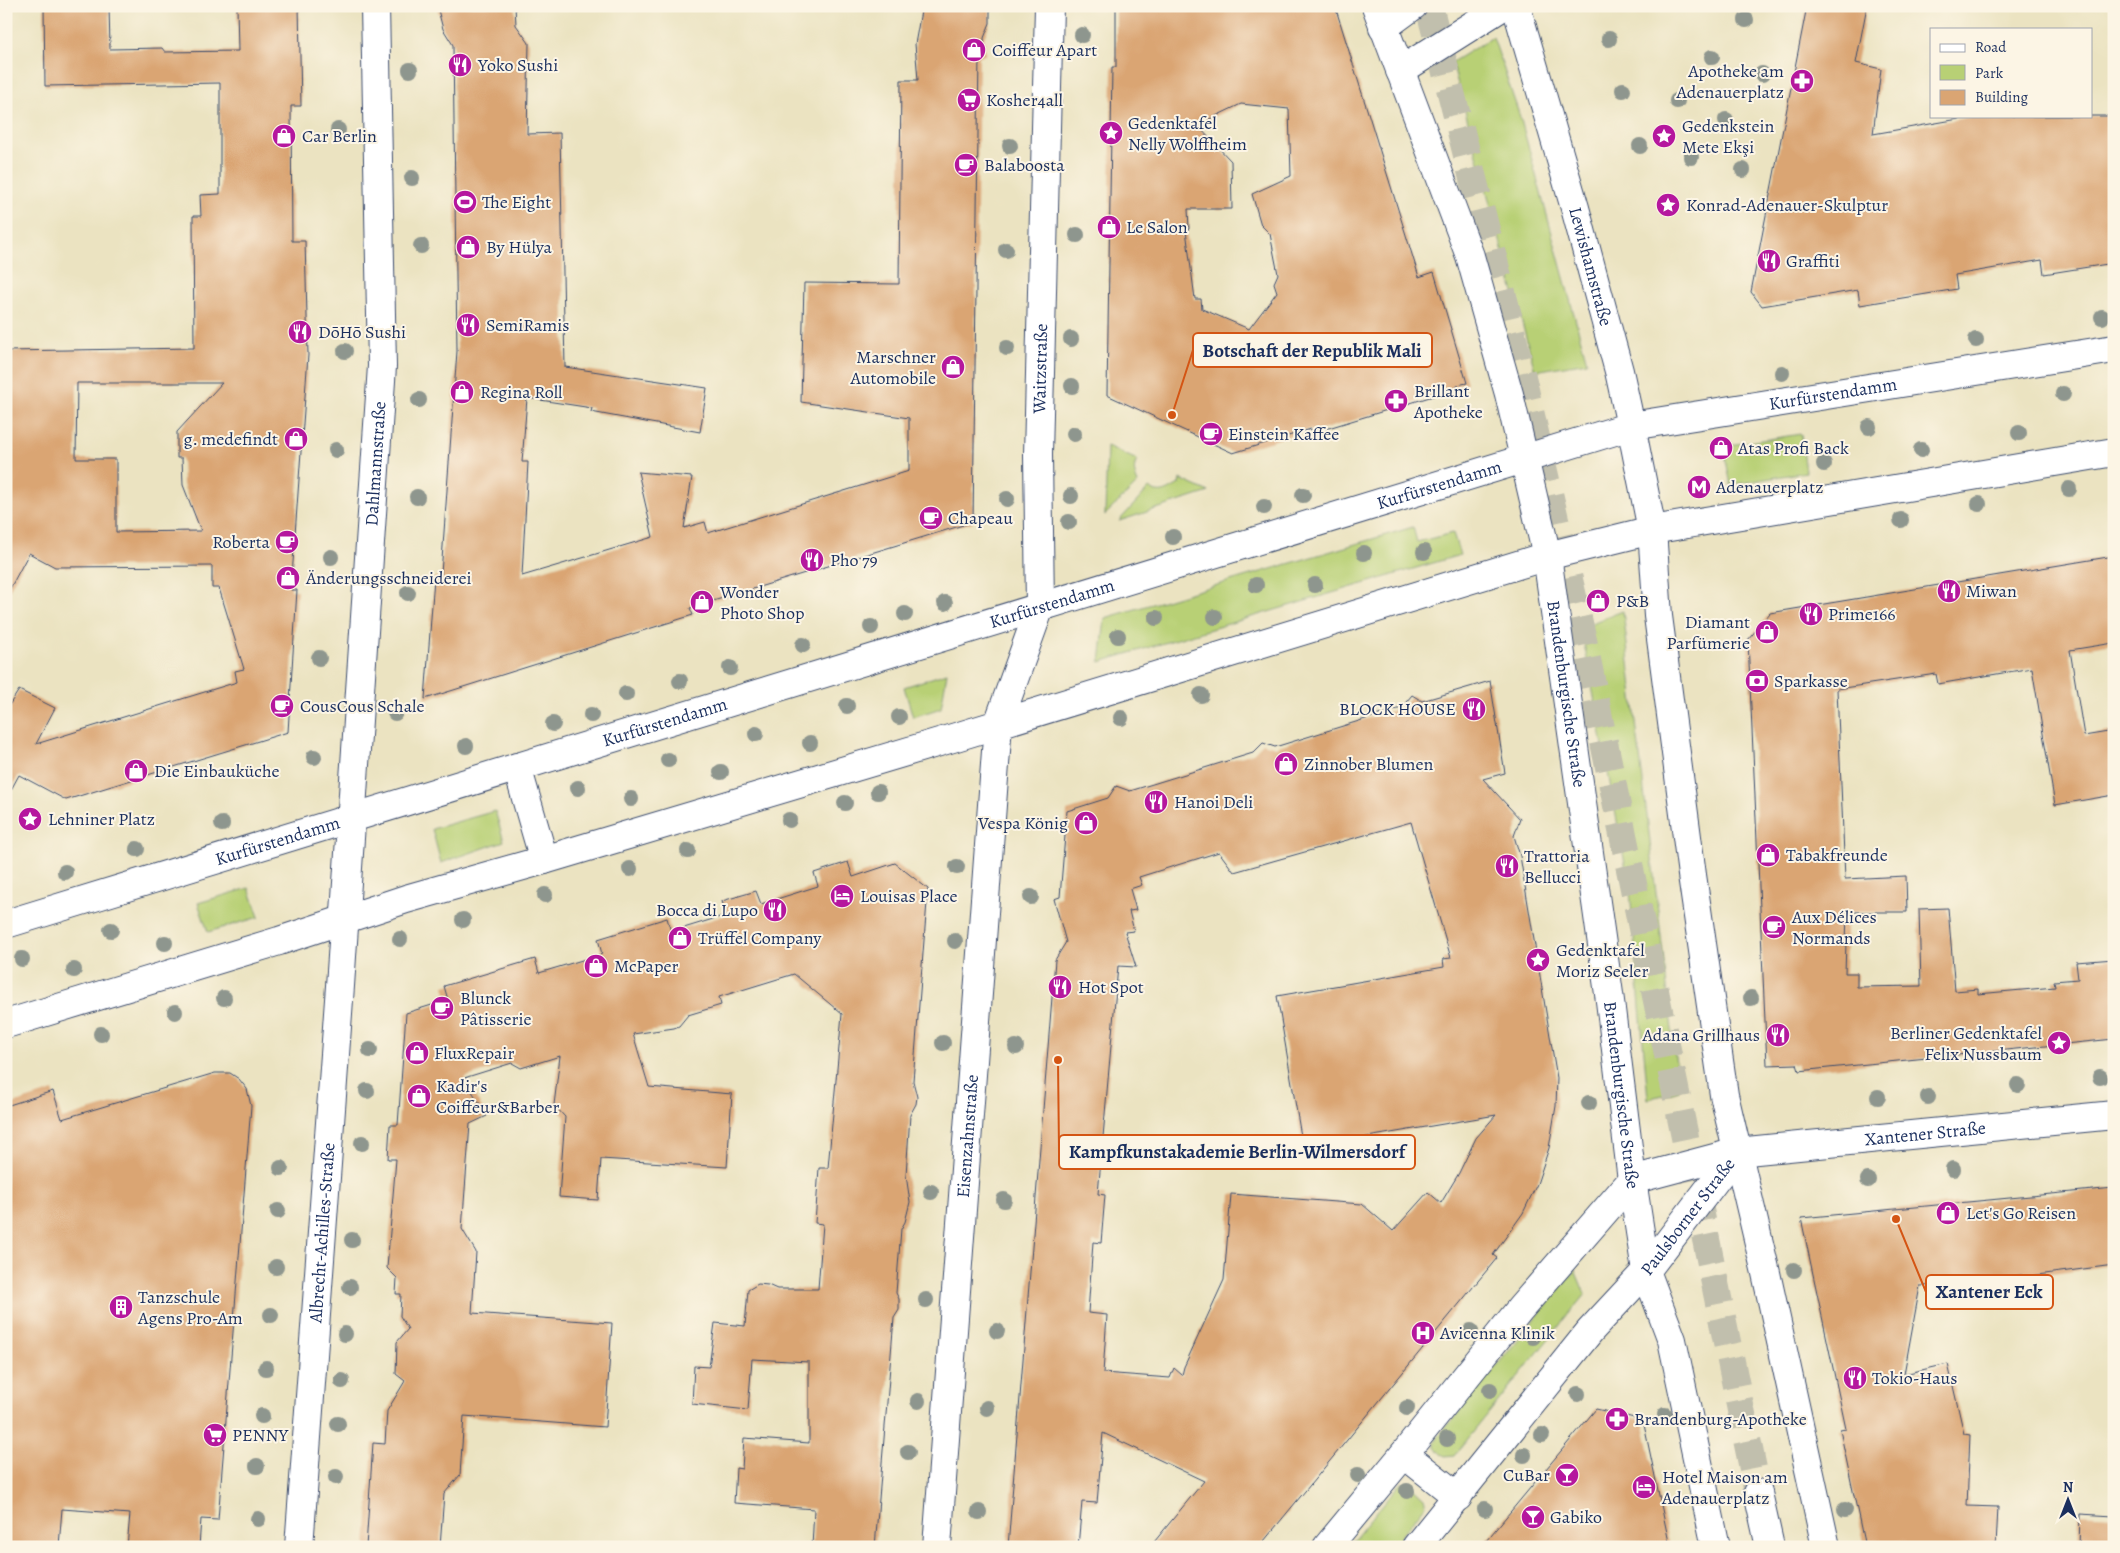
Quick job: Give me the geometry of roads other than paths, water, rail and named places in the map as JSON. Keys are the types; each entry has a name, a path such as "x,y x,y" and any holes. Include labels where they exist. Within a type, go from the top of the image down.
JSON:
{"main road":[{"name":"Dahlmannstraße","path":"345,919 350,818 364,658 382,366 375,6"},
{"name":"Waitzstraße","path":"998,724 1040,607 1038,455 1049,6"},
{"path":"1413,6 1380,17 1470,256 1507,386 1525,459"},
{"path":"1400,71 1503,6"},
{"name":"Lewishamstraße","path":"1516,6 1575,208 1619,371 1632,426 1652,530"},
{"name":"Kurfürstendamm","path":"6,924 1632,426 2114,349"},
{"path":"6,1024 406,899 544,860 998,724 1547,556 1652,530 2114,452"},
{"name":"Brandenburgische Straße","path":"1525,459 1547,556 1646,1271 1672,1340 1716,1547"},
{"path":"1652,530 1658,616 1692,875 1724,1095 1765,1265 1826,1547"},
{"name":"Eisenzahnstraße","path":"937,1547 998,724"},
{"path":"517,767 544,860"},
{"name":"Albrecht-Achilles-Straße","path":"299,1547 345,919"},
{"name":"Xantener Straße","path":"1737,1152 2114,1115"},
{"name":"Paulsborner Straße","path":"1632,1180 1737,1152"},
{"name":"Paulsborner Straße","path":"1416,1547 1590,1331 1646,1271 1737,1152"},
{"path":"1327,1547 1520,1309 1632,1180"},
{"path":"1404,1454 1458,1497"},
{"path":"1758,1493 1770,1547"}],"tunnel":[{"path":"1429,6 1507,312 1583,640 1758,1493"}],"place":[{"name":"Coiffeur Apart","path":"974,50"},
{"name":"Yoko Sushi","path":"460,65"},
{"name":"Apotheke am Adenauerplatz","path":"1802,81"},
{"name":"Kosher4all","path":"969,100"},
{"name":"Gedenktafel Nelly Wolffheim","path":"1111,133"},
{"name":"Car Berlin","path":"284,136"},
{"name":"Gedenkstein Mete Ekşi","path":"1664,136"},
{"name":"Balaboosta","path":"966,165"},
{"name":"The Eight","path":"465,202"},
{"name":"Konrad-Adenauer-Skulptur","path":"1668,205"},
{"name":"Le Salon","path":"1109,227"},
{"name":"By Hülya","path":"468,247"},
{"name":"Graffiti","path":"1769,261"},
{"name":"SemiRamis","path":"468,325"},
{"name":"DōHō Sushi","path":"300,332"},
{"name":"Marschner Automobile","path":"953,367"},
{"name":"Regina Roll","path":"462,392"},
{"name":"Brillant Apotheke","path":"1396,401"},
{"name":"Botschaft der Republik Mali","path":"1172,415"},
{"name":"Einstein Kaffee","path":"1211,434"},
{"name":"g. medefindt","path":"296,439"},
{"name":"Atas Profi Back","path":"1721,448"},
{"name":"Adenauerplatz","path":"1699,487"},
{"name":"Chapeau","path":"931,518"},
{"name":"Roberta","path":"287,542"},
{"name":"Pho 79","path":"812,560"},
{"name":"Änderungsschneiderei","path":"288,578"},
{"name":"Miwan","path":"1949,591"},
{"name":"P&B","path":"1598,601"},
{"name":"Wonder Photo Shop","path":"702,602"},
{"name":"Prime166","path":"1811,614"},
{"name":"Diamant Parfümerie","path":"1767,632"},
{"name":"Sparkasse","path":"1757,681"},
{"name":"CousCous Schale","path":"282,706"},
{"name":"BLOCK HOUSE","path":"1474,709"},
{"name":"Zinnober Blumen","path":"1286,764"},
{"name":"Die Einbauküche","path":"136,771"},
{"name":"Hanoi Deli","path":"1156,802"},
{"name":"Lehniner Platz","path":"30,819"},
{"name":"Vespa König","path":"1086,823"},
{"name":"Tabakfreunde","path":"1768,855"},
{"name":"Trattoria Bellucci","path":"1507,866"},
{"name":"Louisas Place","path":"842,896"},
{"name":"Bocca di Lupo","path":"775,910"},
{"name":"Aux Délices Normands","path":"1774,927"},
{"name":"Trüffel Company","path":"680,938"},
{"name":"Gedenktafel Moriz Seeler","path":"1538,960"},
{"name":"McPaper","path":"596,966"},
{"name":"Hot Spot","path":"1060,987"},
{"name":"Blunck Pâtisserie","path":"442,1008"},
{"name":"Adana Grillhaus","path":"1778,1035"},
{"name":"Berliner Gedenktafel Felix Nussbaum","path":"2059,1043"},
{"name":"FluxRepair","path":"417,1053"},
{"name":"Kampfkunstakademie Berlin-Wilmersdorf","path":"1058,1060"},
{"name":"Kadir's Coiffeur&Barber","path":"419,1096"},
{"name":"Let's Go Reisen","path":"1948,1213"},
{"name":"Xantener Eck","path":"1896,1219"},
{"name":"Tanzschule Agens Pro-Am","path":"121,1307"},
{"name":"Avicenna Klinik","path":"1423,1333"},
{"name":"Tokio-Haus","path":"1855,1378"},
{"name":"Brandenburg-Apotheke","path":"1617,1419"},
{"name":"PENNY","path":"215,1435"},
{"name":"CuBar","path":"1567,1475"},
{"name":"Hotel Maison am Adenauerplatz","path":"1644,1487"},
{"name":"Gabiko","path":"1533,1517"}]}
